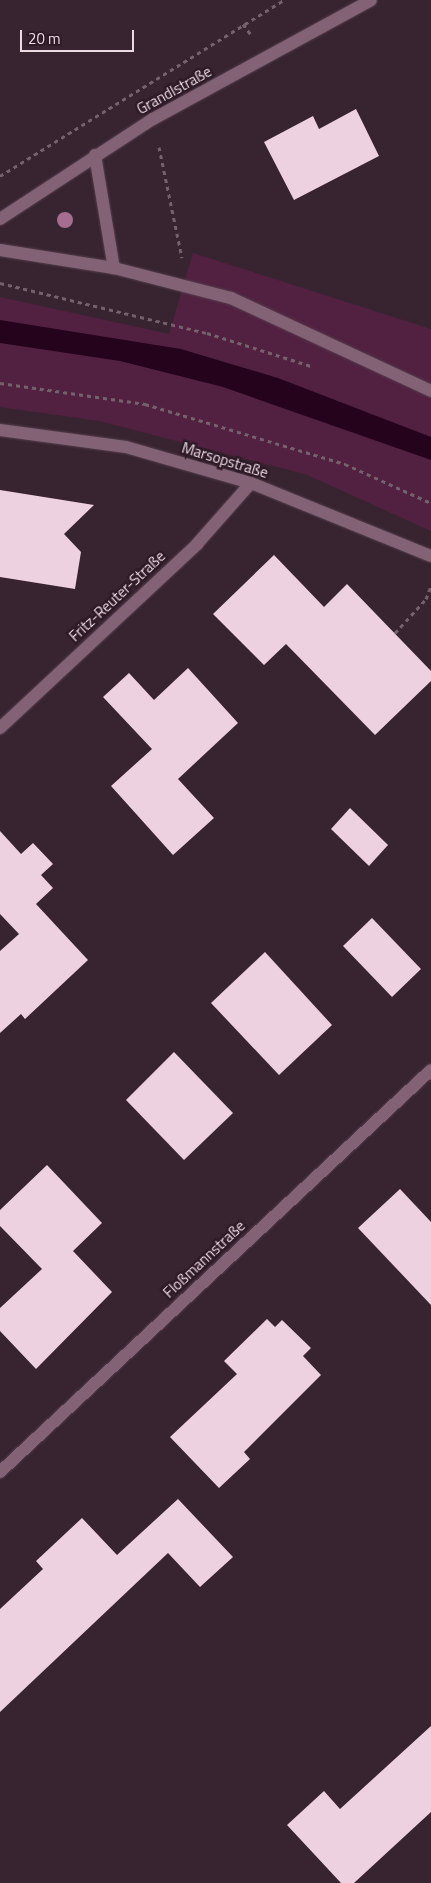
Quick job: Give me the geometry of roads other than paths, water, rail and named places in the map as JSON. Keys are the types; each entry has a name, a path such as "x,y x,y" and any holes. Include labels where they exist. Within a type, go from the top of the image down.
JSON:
{"street":[{"name":"Grandlstraße","path":"0,219 95,155 153,119 371,0"},
{"path":"95,155 114,268"},
{"path":"0,250 114,268 231,298 431,392"},
{"name":"Marsopstraße","path":"0,430 126,447 251,483 431,556"},
{"name":"Fritz-Reuter-Straße","path":"0,728 197,544 251,483"},
{"name":"Floßmannstraße","path":"0,1472 431,1070"}]}
